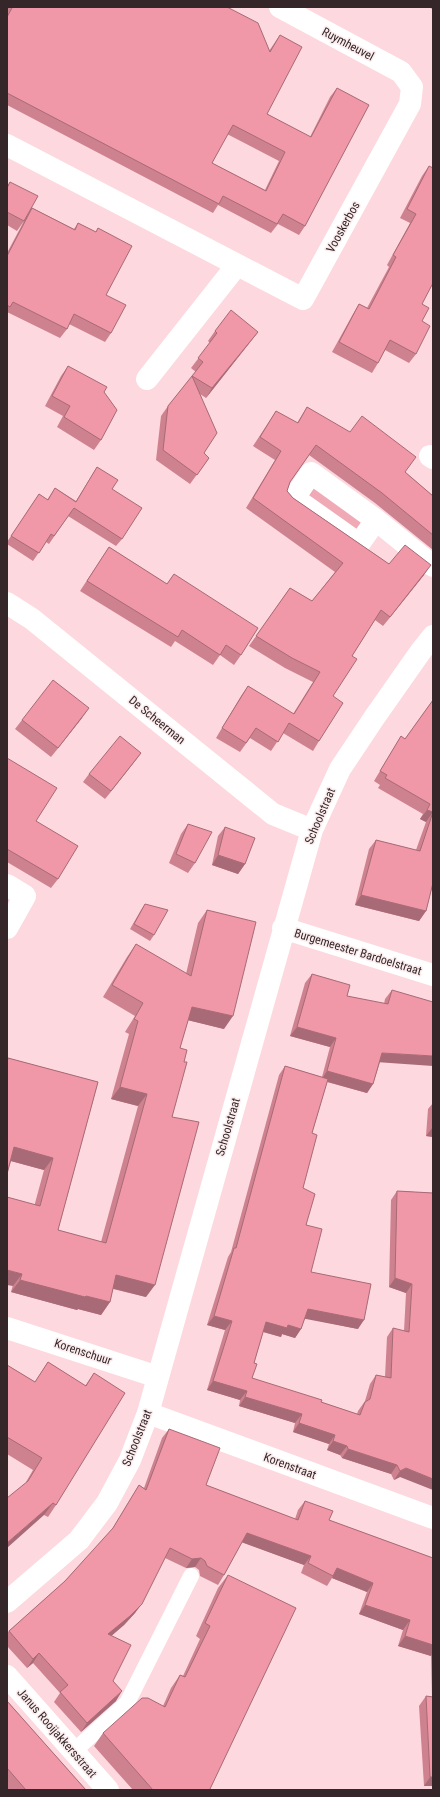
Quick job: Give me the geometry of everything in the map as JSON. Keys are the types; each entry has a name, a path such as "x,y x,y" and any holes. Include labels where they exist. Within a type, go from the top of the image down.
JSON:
{"street":[{"name":"Ruymheuvel","path":"280,7 401,72 412,87"},
{"name":"Vooskerbos","path":"7,145 303,299 410,104 412,87"},
{"path":"147,379 237,265"},
{"path":"376,520 433,566"},
{"name":"De Scheerman","path":"7,603 32,619 273,814 312,830"},
{"name":"Schoolstraat","path":"7,1602 79,1540 107,1503 130,1460 148,1413 283,928 312,830 340,769 374,718 433,636"},
{"path":"7,885 25,896 7,928"},
{"name":"Burgemeester Bardoelstraat","path":"283,928 433,975"},
{"name":"Korenschuur","path":"7,1328 158,1377"},
{"name":"Korenstraat","path":"148,1413 433,1518"},
{"name":"Janus Rooijakkersstraat","path":"7,1676 108,1790"}],"lane":[{"path":"74,1751 128,1703 191,1576"}],"shaded area":[{"path":"313,488 363,520 355,533 306,501"}],"building":[{"path":"10,7 227,7 258,23 270,52 280,35 302,47 267,114 311,137 337,88 369,105 305,226 283,214 277,224 223,196 219,204 7,93 7,17 12,8","holes":["233,125 285,152 266,191 212,163"]},
{"path":"429,166 433,168 433,283 422,304 429,308 422,321 430,326 416,354 390,340 378,363 339,342 359,304 369,309 396,257 393,255 416,214 407,209"},
{"path":"10,182 38,196 24,221 7,212 7,188"},
{"path":"32,208 75,230 78,223 96,232 98,228 132,246 106,295 126,305 111,333 74,314 67,329 13,302 10,307 7,305 7,256"},
{"path":"231,310 258,332 212,388 192,376 203,362 198,358 217,333 215,331"},
{"path":"68,366 107,387 104,392 117,410 101,440 64,417 70,406 52,396"},
{"path":"192,376 217,433 204,453 209,458 197,475 163,450 168,406"},
{"path":"307,407 350,432 362,416 416,457 405,472 433,496 433,535 382,493 316,445 290,482 287,491 293,498 389,564 405,545 431,565 390,617 381,610 352,656 357,659 333,696 343,703 319,741 289,723 278,742 256,728 246,743 222,728 248,686 294,714 320,672 292,658 256,636 290,588 312,601 343,563 253,498 281,451 260,437 276,411 298,423"},
{"path":"97,467 118,480 112,489 142,508 122,539 74,508 54,536 51,534 39,553 11,536 39,494 48,500 55,488 76,502"},
{"path":"109,547 167,584 174,574 258,628 241,655 226,645 220,655 182,630 178,637 87,581"},
{"path":"53,680 89,708 58,748 22,720"},
{"path":"433,700 433,812 427,810 430,804 385,778 387,775 380,771 401,736 405,739"},
{"path":"120,736 141,753 111,791 89,774"},
{"path":"7,758 57,788 36,821 78,846 58,879 7,849"},
{"path":"433,812 433,883 426,911 361,895 376,840 420,851"},
{"path":"188,824 212,832 195,863 176,854"},
{"path":"225,827 255,838 245,864 218,855"},
{"path":"145,904 168,910 154,935 134,924"},
{"path":"207,910 256,922 233,1016 192,1007 180,1048 187,1050 184,1062 187,1062 172,1117 199,1122 155,1285 116,1275 110,1302 20,1280 22,1274 7,1270 7,1197 40,1206 53,1158 14,1147 7,1174 8,1058 98,1082 58,1230 106,1243 147,1094 120,1087 138,1021 134,1019 143,1003 112,985 136,944 191,976"},
{"path":"312,974 350,985 347,996 388,1004 392,990 433,1002 433,1056 382,1053 373,1084 327,1071 336,1038 297,1027"},
{"path":"285,1066 328,1079 312,1133 317,1135 303,1188 315,1194 306,1225 322,1229 311,1272 371,1284 364,1320 308,1309 301,1329 288,1325 287,1328 266,1322 254,1363 257,1364 252,1378 322,1400 321,1402 360,1415 365,1402 370,1399 376,1375 391,1378 393,1328 409,1332 412,1284 395,1278 397,1191 433,1193 433,1479 406,1468 400,1471 397,1465 348,1449 347,1446 333,1441 335,1435 299,1423 302,1414 245,1397 247,1391 213,1381 232,1321 214,1316 234,1248 236,1248"},
{"path":"48,1362 86,1386 94,1373 125,1393 56,1505 53,1503 7,1543 7,1498 28,1481 42,1458 7,1437 7,1365 35,1382"},
{"path":"169,1429 220,1448 206,1485 298,1520 305,1501 333,1511 329,1520 433,1558 433,1645 405,1636 410,1620 365,1605 373,1583 337,1568 333,1576 308,1563 311,1556 247,1533 224,1575 207,1566 205,1561 201,1558 192,1559 170,1548 142,1604 108,1634 131,1645 113,1681 122,1691 87,1723 60,1692 68,1685 39,1653 33,1659 9,1631 65,1581 113,1528 139,1485 146,1490"},
{"path":"228,1575 296,1608 210,1789 153,1790 103,1733 142,1698 148,1698 165,1707 180,1675 185,1677 210,1626 205,1623"},
{"path":"426,1696 433,1697 433,1777 430,1777"},
{"path":"7,1701 86,1790 26,1790 7,1768"}]}
